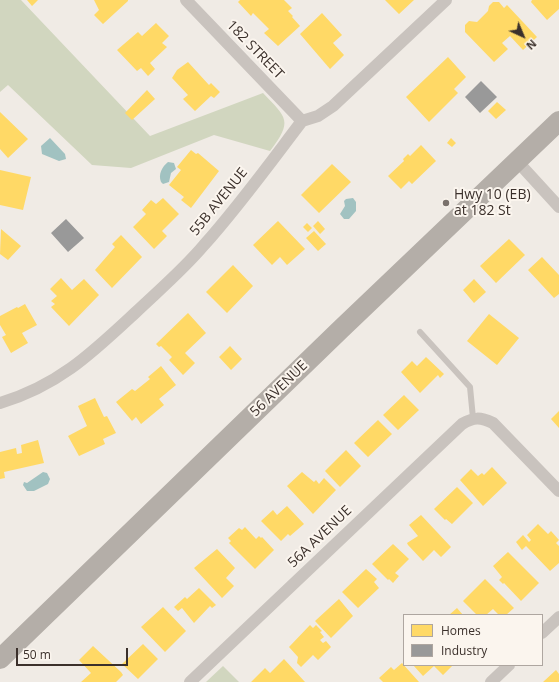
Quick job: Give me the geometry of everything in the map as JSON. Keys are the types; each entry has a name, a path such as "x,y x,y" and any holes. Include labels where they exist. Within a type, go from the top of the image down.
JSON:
{"highway":[{"name":"56 AVENUE","path":"0,658 559,121"}],"street":[{"name":"182 STREET","path":"186,0 302,121"},
{"path":"302,121 318,116 333,106 446,0"},
{"name":"55B AVENUE","path":"0,403 21,397 49,383 76,366 105,341 204,246 302,121"},
{"path":"517,161 559,207"},
{"path":"473,418 482,418 493,423 559,491"},
{"name":"56A AVENUE","path":"190,682 462,424 473,418"},
{"path":"543,632 557,623"},
{"path":"491,682 508,666"}],"lane":[{"path":"420,332 470,387 473,418"}],"green space":[{"path":"0,0 21,0 150,136 263,93 282,114 284,126 282,133 270,151 214,135 131,168 92,165 8,85 0,92"},
{"path":"223,666 239,682 206,682"}],"water":[{"path":"50,138 65,154 66,159 59,161 42,154 41,146"},
{"path":"168,162 174,163 176,169 171,173 169,182 163,184 160,179 160,173 162,168"},
{"path":"353,198 356,202 356,211 349,219 344,219 340,214 345,206 344,201 346,199"},
{"path":"43,472 47,473 50,479 48,484 34,491 27,491 23,485 24,482 27,483"}],"building: Homes":[{"path":"27,0 38,0 32,6"},
{"path":"94,0 128,1 103,24 94,15 99,10"},
{"path":"240,0 284,0 292,8 288,11 300,26 278,46 264,33 269,29 253,13 251,16 238,2"},
{"path":"385,0 414,0 399,14"},
{"path":"532,0 559,0 559,9 547,20 531,2"},
{"path":"493,2 499,2 504,8 507,5 537,37 523,50 510,36 502,43 508,49 494,62 465,32 465,25 469,21 477,22 488,11 489,6"},
{"path":"322,13 342,35 333,43 344,55 330,69 300,34"},
{"path":"156,23 169,36 162,43 167,47 150,63 155,69 148,76 141,68 137,71 117,50 138,32 142,36"},
{"path":"448,57 466,77 454,89 458,93 429,122 406,97"},
{"path":"188,62 209,85 211,83 220,92 214,98 211,96 195,111 183,99 188,95 172,78 177,70"},
{"path":"147,90 155,99 132,120 125,113"},
{"path":"497,102 506,110 496,119 488,111"},
{"path":"0,112 28,139 8,158 0,149"},
{"path":"451,138 456,143 452,147 447,143"},
{"path":"421,145 436,161 412,184 409,181 401,189 388,176 404,161 403,159 408,154 410,156"},
{"path":"191,150 196,154 198,153 219,171 191,208 181,200 184,197 169,185 181,170 177,167"},
{"path":"332,164 351,182 319,213 301,195"},
{"path":"0,170 31,177 23,210 0,205"},
{"path":"163,198 179,214 162,231 167,236 154,249 133,227 146,214 142,210 151,200 156,204"},
{"path":"278,221 305,249 287,265 280,257 272,265 253,245"},
{"path":"318,221 325,229 320,234 313,226"},
{"path":"307,223 312,228 308,232 303,227"},
{"path":"1,229 21,246 8,260 0,254"},
{"path":"314,231 326,244 318,251 306,238"},
{"path":"121,235 142,257 112,288 95,270 115,247 112,244"},
{"path":"509,239 525,255 496,283 480,266"},
{"path":"542,257 559,275 559,294 554,298 528,270"},
{"path":"233,265 253,286 227,313 206,292"},
{"path":"61,278 72,290 84,279 99,295 69,326 51,307 55,304 51,301 57,296 50,289"},
{"path":"474,279 486,292 474,303 463,290"},
{"path":"25,304 37,325 22,333 28,343 11,353 2,337 6,335 0,325 0,316"},
{"path":"188,313 206,333 185,353 195,363 183,375 169,360 172,357 161,346 159,347 156,344"},
{"path":"489,314 519,338 497,365 467,341"},
{"path":"230,346 242,359 231,370 219,357"},
{"path":"426,357 444,374 440,378 438,375 420,393 401,372 412,361 417,366"},
{"path":"161,366 176,385 159,399 164,405 141,424 136,417 132,421 116,402 132,389 135,391 150,379 148,377"},
{"path":"404,395 419,410 398,430 383,415"},
{"path":"95,398 104,417 107,416 116,433 103,439 105,444 79,456 68,436 87,426 78,406"},
{"path":"559,411 559,428 551,419"},
{"path":"378,420 392,434 368,457 354,443"},
{"path":"38,440 44,463 4,472 5,478 0,479 0,452 16,448 17,454 22,453 21,445"},
{"path":"346,450 361,466 340,487 325,471"},
{"path":"492,467 507,483 483,506 460,480 471,469 478,476 482,473 484,475"},
{"path":"302,472 314,482 316,480 319,484 324,478 336,490 313,514 287,486"},
{"path":"457,487 473,503 452,524 446,519 445,520 434,509"},
{"path":"287,506 304,524 290,536 288,534 281,541 261,521 273,510 277,515"},
{"path":"421,515 451,547 441,557 434,550 423,561 407,543 418,536 409,525"},
{"path":"538,524 548,534 551,531 559,540 556,543 559,546 559,563 550,571 526,546 522,550 516,542 523,535 529,542 531,540 527,535"},
{"path":"245,527 256,539 259,536 261,538 262,537 274,550 255,569 229,543 231,541 228,538 239,528 242,530"},
{"path":"393,544 409,559 395,573 399,576 393,583 372,564"},
{"path":"217,549 235,568 226,578 234,586 222,598 194,568"},
{"path":"508,552 539,583 521,601 504,583 503,584 499,580 502,577 493,566"},
{"path":"366,569 377,579 374,582 379,588 358,608 342,592"},
{"path":"485,579 514,608 507,614 498,614 493,609 487,614 476,614 463,601"},
{"path":"199,588 216,605 212,608 210,606 194,623 182,608 178,611 174,607 185,597 187,599"},
{"path":"339,599 353,616 331,638 315,621"},
{"path":"163,607 186,631 165,652 141,627"},
{"path":"457,608 462,614 450,614"},
{"path":"310,625 313,628 316,625 322,631 320,632 324,637 320,640 323,643 326,641 331,647 318,660 313,655 301,667 297,663 298,657 289,647"},
{"path":"143,644 158,659 138,679 122,664"},
{"path":"93,646 123,675 116,682 81,682 91,673 79,660"},
{"path":"284,659 305,682 251,682 265,668 270,673"},
{"path":"402,663 403,666 419,682 383,682 379,678 391,667 394,670"},
{"path":"414,666 434,666 423,676"},
{"path":"434,666 452,666 443,675"},
{"path":"556,670 559,674 559,682 543,682"}],"building: Industry":[{"path":"481,81 497,97 480,113 465,97"},
{"path":"66,219 84,238 68,252 51,233"}],"place":[{"name":"Hwy 10 (EB) at 182 St","path":"446,203"}]}
